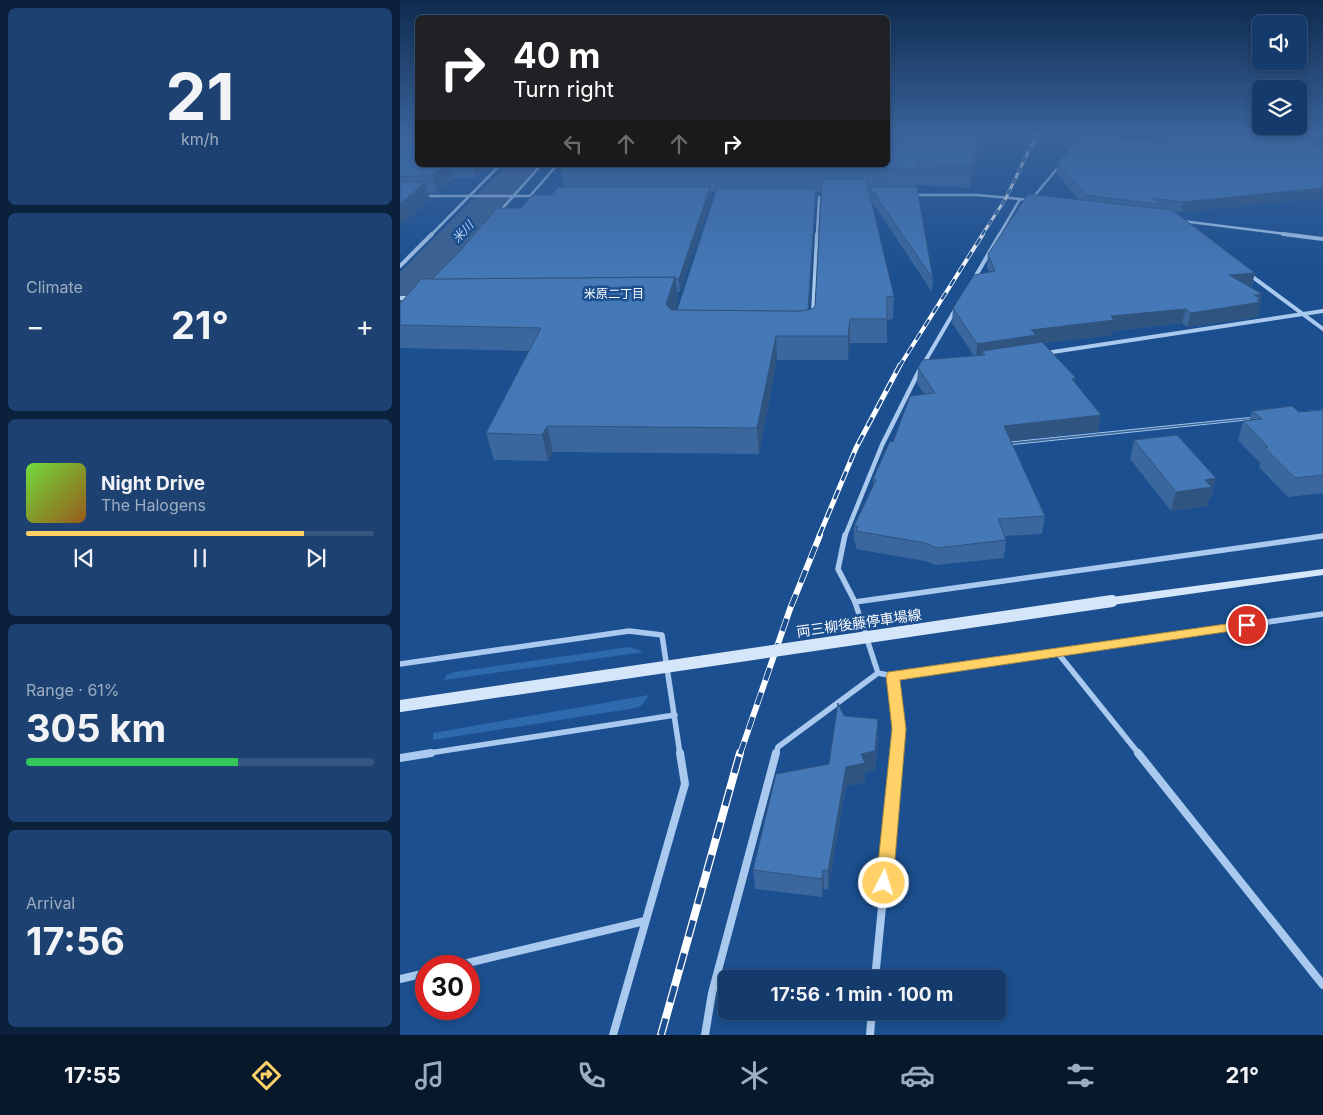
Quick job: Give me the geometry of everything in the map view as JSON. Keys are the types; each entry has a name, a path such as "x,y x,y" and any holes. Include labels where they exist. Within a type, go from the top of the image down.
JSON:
{"main road":[{"name":"両三柳後藤停車場線","path":"400,706 1112,601 1323,572"}],"street":[{"path":"400,266 484,180"},
{"path":"494,218 526,180"},
{"path":"530,196 544,180"},
{"path":"1030,200 1046,180"},
{"path":"905,196 977,195 1040,202"},
{"path":"419,196 540,196"},
{"path":"810,197 819,197 813,316"},
{"path":"970,285 1020,199"},
{"path":"1186,229 1175,220 1323,239"},
{"path":"1248,274 1323,329"},
{"path":"400,298 416,298"},
{"path":"878,673 855,602 838,569 846,529 882,445 919,371 960,302"},
{"path":"1043,353 1323,311"},
{"path":"919,371 928,370"},
{"path":"855,602 1323,536"},
{"path":"705,1035 712,993 778,747 878,673 893,676 1323,614"},
{"path":"400,664 629,631 662,635 685,784 613,1035"},
{"path":"1057,652 1323,985"},
{"path":"876,970 899,729 893,676"},
{"path":"400,758 675,715"},
{"path":"480,960 645,921"},
{"path":"400,979 415,976"},
{"path":"870,1035 871,1020"}],"shaded area":[{"path":"1323,410 1323,412 923,454 922,451"},
{"path":"629,647 644,652 444,680 447,675 454,672"},
{"path":"649,695 642,705 636,708 433,740 433,733"}],"building":[{"path":"822,180 866,180 894,296 887,297 887,319 850,319 848,336 776,336 757,428 547,426 542,435 486,433 541,328 400,325 400,304 421,279 675,277 666,304 671,310 799,311 812,309 815,306"},
{"path":"1072,180 1323,180 1323,188 1183,202 1153,198 1162,205 1086,195"},
{"path":"400,182 425,182 400,204"},
{"path":"558,187 710,187 679,279 675,277 432,279 459,252 497,208 521,208 532,195 551,195"},
{"path":"870,187 917,187 933,279"},
{"path":"717,188 816,188 808,310 677,310"},
{"path":"1028,194 1172,210 1255,273 1229,275 1262,294 1254,295 1261,299 1257,300 1261,302 1191,313 1186,309 1111,316 1114,320 1031,330 1036,335 977,344 953,308 974,275 995,271 988,254"},
{"path":"1042,342 1076,378 1072,379 1101,415 1004,426 1045,516 998,519 1006,540 937,548 925,543 856,531 858,526 854,526 876,480 873,479 890,441 893,442 910,396 935,393 918,368 922,360 985,355 982,351"},
{"path":"1292,406 1299,412 1323,410 1323,475 1295,478 1265,448 1268,447 1243,421 1262,419 1252,411"},
{"path":"1177,435 1216,478 1205,480 1212,487 1176,492 1134,440"},
{"path":"838,703 844,716 878,719 875,751 861,754 865,763 846,767 828,871 823,870 822,879 753,870 776,774 829,764"}],"waterway":[{"name":"米川","path":"400,298 512,180"}],"railway":[{"path":"982,235 1006,198 1015,180"},
{"path":"899,367 983,234"},
{"path":"819,536 856,448 900,365"},
{"path":"740,754 790,609 820,535"},
{"path":"661,1035 740,753"}],"district":[{"name":"米原二丁目","path":"614,294"}],"route":[{"path":"884,883 899,729 893,676 1247,625"}]}
